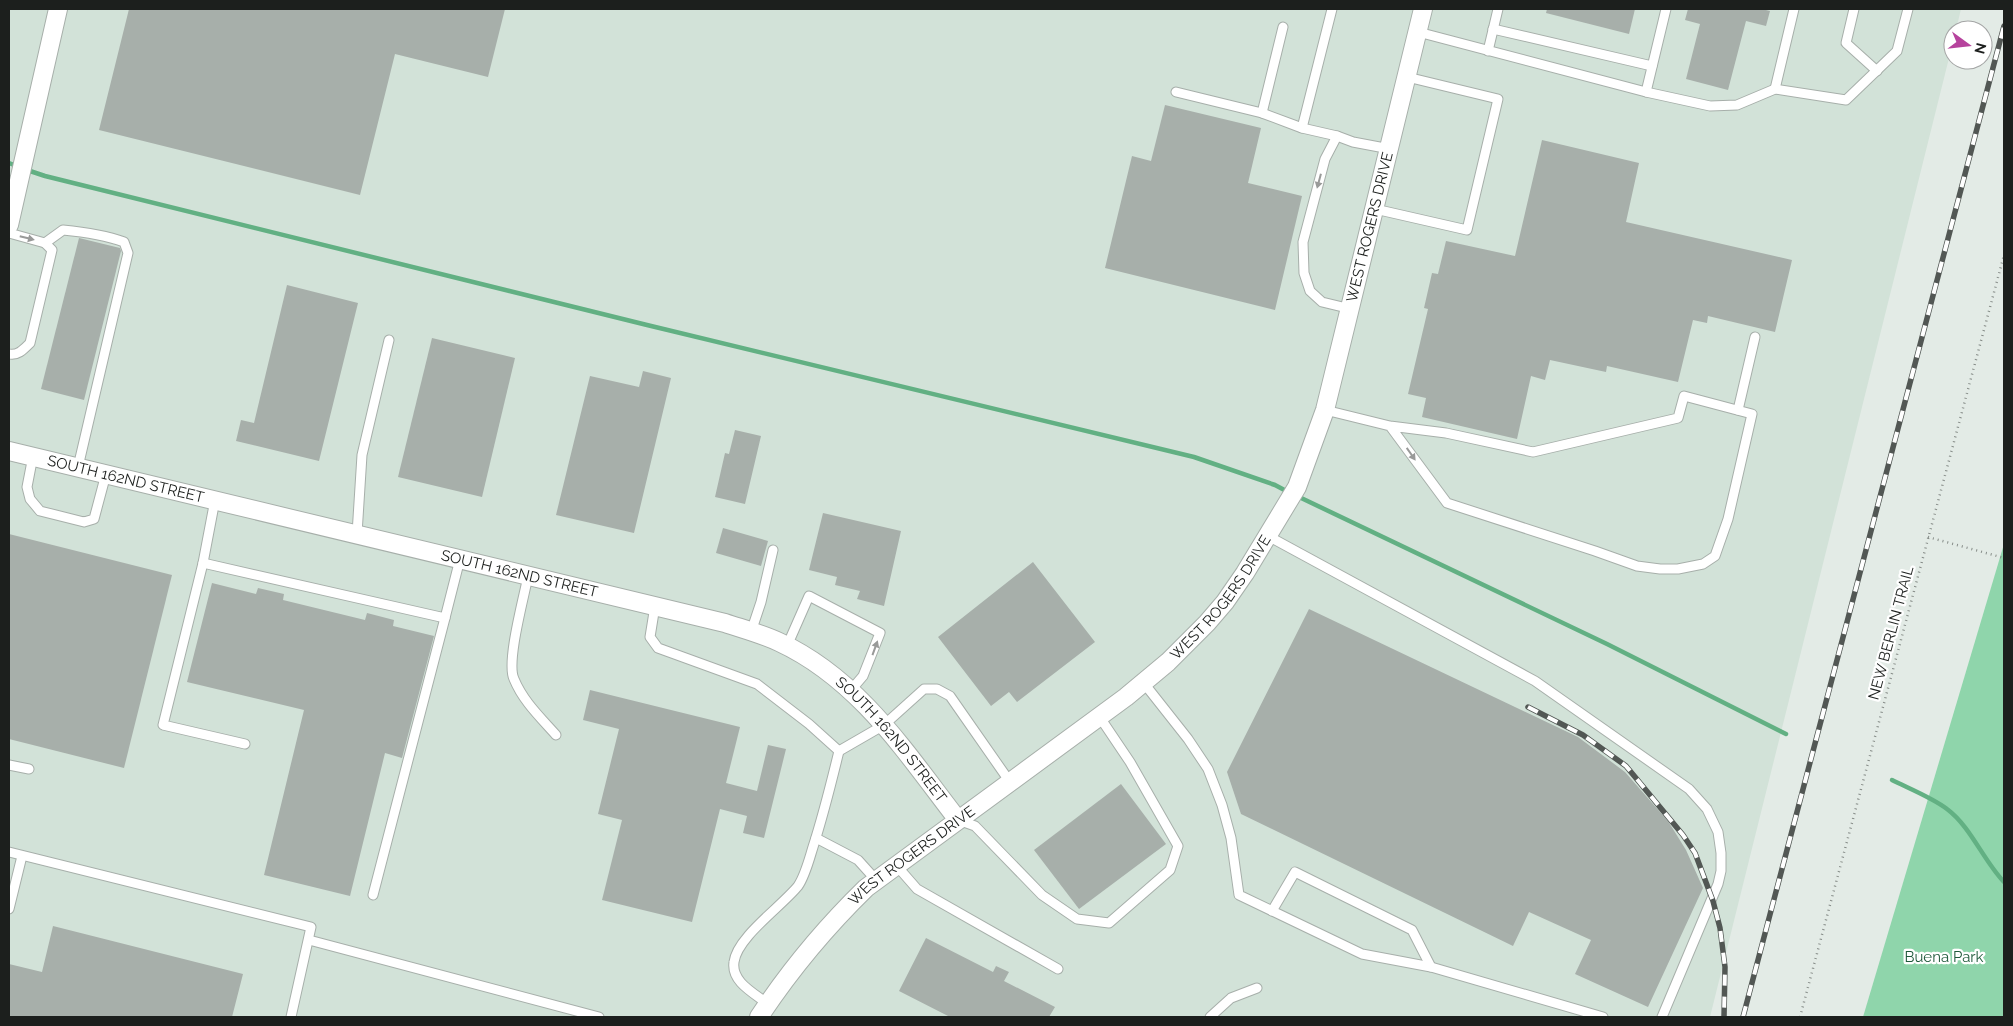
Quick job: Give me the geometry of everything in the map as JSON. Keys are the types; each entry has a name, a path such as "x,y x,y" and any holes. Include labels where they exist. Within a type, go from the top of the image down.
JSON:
{"street":[{"path":"9,225 58,9"},
{"name":"WEST ROGERS DRIVE","path":"763,1011 798,961 837,916 876,880 1143,682 1168,662 1225,602 1292,495 1325,410 1423,9"},
{"name":"SOUTH 162ND STREET","path":"9,451 725,623 751,632 787,646 826,669 851,690 884,724 958,820"}],"lane":[{"path":"1302,128 1332,9"},
{"path":"1488,51 1498,9"},
{"path":"1646,92 1666,9"},
{"path":"1775,89 1794,9"},
{"path":"1854,9 1846,43 1876,71"},
{"path":"1418,32 1646,92 1710,106 1737,105 1775,89 1846,100 1897,51 1908,9"},
{"path":"1262,113 1283,27"},
{"path":"1493,29 1652,66"},
{"path":"1375,209 1467,230 1470,221 1498,99 1407,77"},
{"path":"1176,92 1262,113 1302,128 1338,136 1353,142 1390,149"},
{"path":"1338,136 1326,159 1303,242 1304,273 1310,290 1322,302 1350,309"},
{"path":"45,243 63,230 80,232 124,242 128,253 78,467"},
{"path":"9,233 45,243 52,250 30,343 21,352 11,355"},
{"path":"1738,410 1755,337"},
{"path":"357,534 362,455 390,340"},
{"path":"1325,410 1390,426 1446,434 1533,452 1678,418 1684,396 1752,414 1728,519 1715,556 1703,564 1660,569 1637,566 1447,503 1390,426"},
{"path":"33,456 27,487 30,498 40,511 84,522 94,519 106,474"},
{"path":"215,500 203,563 163,725 245,744"},
{"path":"1268,536 1535,681 1689,789 1707,809 1718,832 1721,871 1718,884 1662,1017"},
{"path":"751,632 761,602 773,550"},
{"path":"373,895 460,559"},
{"path":"203,563 445,618"},
{"path":"528,576 511,659 512,677 530,706 556,735"},
{"path":"787,646 809,596 880,633 863,676 851,690"},
{"path":"655,606 650,637 658,648 757,684 809,724 839,751"},
{"path":"1143,682 1188,739 1208,769 1222,805 1231,838 1239,895 1362,954 1431,967 1603,1017"},
{"path":"763,1011 734,975 734,961 744,942 798,885 816,838 839,751 884,724 924,688 937,689 950,696 1010,782"},
{"path":"958,820 975,826 1049,900 1077,919 1109,923 1170,870 1178,846 1130,762 1099,716"},
{"path":"9,765 29,769"},
{"path":"816,838 858,860 876,880"},
{"path":"9,852 311,928 291,1017"},
{"path":"9,909 22,856"},
{"path":"896,865 917,889 1058,969"},
{"path":"1272,911 1295,872 1412,930 1431,967"},
{"path":"309,940 599,1017"},
{"path":"1210,1017 1231,998 1256,988"}],"path":[{"name":"NEW BERLIN TRAIL","path":"1800,1017 2004,254"},
{"path":"1928,537 2004,558"}],"shaded area":[{"path":"9,9 1961,9 1958,20 1943,20 1943,70 1946,70 1710,1017 9,1017"}],"green space":[{"name":"Buena Park","path":"2004,544 2004,1017 1863,1017"}],"building":[{"path":"129,9 505,9 488,77 395,54 360,195 99,130"},
{"path":"1547,9 1635,9 1629,34 1546,13"},
{"path":"1688,9 1762,9 1770,11 1766,26 1746,21 1728,90 1686,79 1700,24 1685,20"},
{"path":"1165,105 1261,128 1248,183 1302,196 1275,310 1105,268 1132,156 1151,161"},
{"path":"1542,140 1639,163 1626,222 1792,260 1775,332 1708,316 1707,323 1693,320 1678,382 1607,366 1606,372 1550,360 1545,380 1531,376 1517,439 1422,417 1426,398 1408,394 1428,309 1424,308 1432,273 1438,274 1446,241 1515,256"},
{"path":"79,238 120,248 121,251 84,400 41,389"},
{"path":"287,285 358,303 319,461 236,441 241,420 254,423"},
{"path":"432,338 515,358 482,497 398,477"},
{"path":"643,371 671,378 634,533 556,515 590,376 639,387"},
{"path":"735,430 761,436 745,504 715,497 725,453 729,454"},
{"path":"823,513 901,531 884,606 857,599 860,591 835,585 837,577 809,570"},
{"path":"723,528 768,541 761,566 716,553"},
{"path":"9,534 172,575 124,768 9,739"},
{"path":"1033,562 1095,642 1017,702 1009,692 991,706 938,637"},
{"path":"212,583 256,594 258,588 284,594 283,600 365,620 367,613 394,620 393,626 434,636 402,758 385,753 350,896 264,875 304,710 187,682"},
{"path":"1309,609 1578,737 1625,772 1668,821 1686,850 1703,888 1648,1007 1575,974 1591,940 1529,912 1513,946 1241,814 1227,772"},
{"path":"590,690 740,727 726,783 757,791 768,745 786,749 764,838 743,833 747,816 720,809 692,922 602,900 622,820 598,814 619,729 583,720"},
{"path":"1121,784 1166,844 1079,909 1034,850"},
{"path":"53,926 243,974 232,1017 9,1017 9,964 42,972"},
{"path":"926,938 993,972 996,966 1009,972 1004,981 1055,1007 1049,1017 950,1017 899,991"}],"waterway":[{"path":"9,163 19,167"},
{"path":"27,170 647,325 1194,457 1275,485 1290,493"},
{"path":"1297,496 1607,644 1786,734"},
{"path":"1892,780 1935,801 1955,816 2004,882"}],"railway":[{"path":"1743,1017 2004,26"},
{"path":"1528,707 1583,735 1626,766 1683,835 1695,853 1713,901 1720,928 1725,967 1724,1017"}]}
